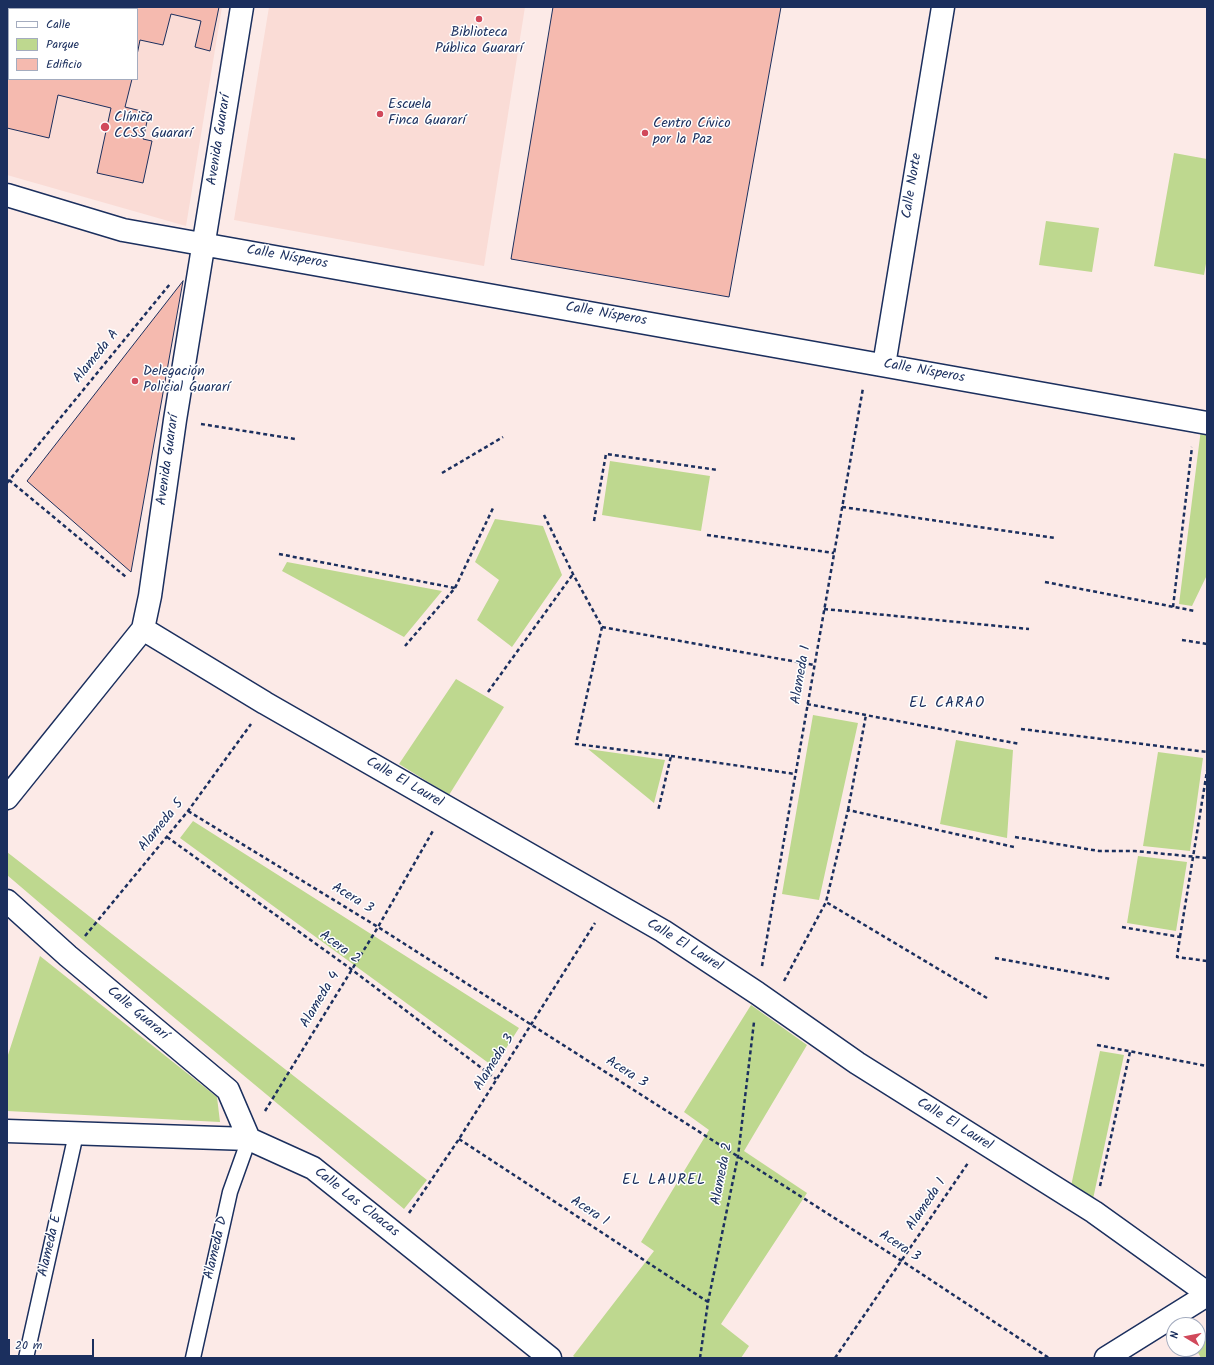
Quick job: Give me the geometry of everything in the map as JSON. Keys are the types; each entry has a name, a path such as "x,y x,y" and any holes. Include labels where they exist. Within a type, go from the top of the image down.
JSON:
{"street":[{"name":"Avenida Guararí","path":"7,798 143,629 150,596 175,420 242,7"},
{"name":"Calle Norte","path":"876,363 943,7"},
{"name":"Calle Nísperos","path":"7,195 123,230 1201,421"},
{"name":"Calle El Laurel","path":"143,629 265,704 663,931 757,993 857,1063 1094,1212 1207,1294"},
{"name":"Calle Guararí","path":"7,901 68,956 228,1090 249,1139"},
{"name":"Calle Las Cloacas","path":"7,1131 249,1139 313,1168 550,1358"},
{"path":"1106,1358 1207,1294"}],"lane":[{"name":"Alameda E","path":"26,1358 76,1134"},
{"name":"Alameda D","path":"192,1358 230,1192 249,1139"}],"path":[{"name":"Alameda A","path":"8,482 173,279"},
{"name":"Alameda 1","path":"757,993 842,507 876,363"},
{"path":"175,420 295,439"},
{"path":"1173,607 1201,421"},
{"path":"442,473 503,437"},
{"path":"594,521 606,454 718,470"},
{"path":"8,482 150,596"},
{"path":"405,646 455,588 494,506"},
{"path":"842,507 1055,538"},
{"path":"544,515 573,574 602,627 576,744 795,774"},
{"path":"707,535 834,553"},
{"path":"279,554 455,588"},
{"path":"488,692 573,574"},
{"path":"1045,582 1194,611"},
{"path":"824,609 1029,629"},
{"path":"602,627 814,665"},
{"path":"1182,640 1207,644"},
{"name":"Alameda 5","path":"68,956 188,811 265,704"},
{"path":"807,704 1020,744"},
{"path":"757,993 784,982 826,902 848,810 866,715"},
{"path":"1022,729 1207,752"},
{"path":"658,811 671,756"},
{"path":"1207,771 1177,957 1207,961"},
{"name":"Alameda 4","path":"249,1139 351,969 378,927 446,807"},
{"path":"848,810 1014,846"},
{"name":"Acera 3","path":"188,811 378,927 902,1261 1049,1358"},
{"name":"Acera 2","path":"167,837 351,969 496,1079"},
{"path":"1015,837 1099,851 1135,851 1207,858"},
{"name":"Alameda 3","path":"395,1234 459,1139 609,901"},
{"path":"826,902 987,998"},
{"path":"1122,927 1180,937"},
{"path":"995,958 1111,979"},
{"name":"Alameda 2","path":"700,1358 708,1302 738,1156 757,993"},
{"path":"1097,1045 1207,1066"},
{"path":"1094,1212 1130,1052"},
{"name":"Acera 1","path":"459,1139 708,1302"},
{"name":"Alameda 1","path":"835,1358 982,1142"}],"shaded area":[{"name":"Clínica CCSS Guararí","path":"7,7 222,7 186,226 7,175"},
{"name":"Escuela Finca Guararí","path":"269,7 525,7 484,266 234,220"}],"green space":[{"path":"1174,153 1207,159 1207,258 1204,275 1154,266"},
{"path":"1046,221 1099,228 1092,272 1039,265"},
{"path":"1201,429 1207,430 1207,575 1192,606 1179,604"},
{"path":"610,461 710,476 701,531 602,515"},
{"path":"495,519 543,526 562,575 512,647 477,620 499,580 475,562"},
{"path":"287,562 442,591 404,637 282,571"},
{"path":"456,679 504,707 449,795 399,764"},
{"path":"813,715 858,723 819,900 782,894"},
{"path":"956,740 1013,750 1007,838 940,824"},
{"path":"588,749 665,760 654,803"},
{"path":"1158,752 1203,758 1190,851 1143,846"},
{"path":"193,821 519,1028 494,1067 180,838"},
{"path":"7,852 427,1180 404,1209 165,1010 7,875"},
{"path":"1138,856 1187,862 1176,931 1127,923"},
{"path":"40,956 217,1097 220,1122 7,1111 7,1058"},
{"path":"751,1005 807,1045 744,1151 807,1193 721,1324 749,1346 741,1358 576,1358 573,1356 654,1251 641,1242 709,1130 684,1112"},
{"path":"1100,1051 1124,1055 1093,1199 1071,1186"},
{"path":"1206,1336 1207,1358 1201,1358 1206,1357"}],"building":[{"path":"219,7 210,51 195,47 201,21 171,14 163,45 140,40 138,50 138,8 16,8"},
{"name":"Centro Cívico por la Paz","path":"553,7 781,7 729,297 511,259"},
{"path":"7,65 8,80 132,80 125,107 149,113 143,139 152,141 143,183 97,173 111,108 58,95 49,138 7,128"},
{"name":"Delegación Policial Guararí","path":"183,281 131,572 27,481"}],"place":[{"name":"Biblioteca Pública Guararí","path":"479,19"},
{"name":"Escuela Finca Guararí","path":"380,114"},
{"name":"Clínica CCSS Guararí","path":"105,127"},
{"name":"Centro Cívico por la Paz","path":"645,133"},
{"name":"Delegación Policial Guararí","path":"135,381"}],"district":[{"name":"EL CARAO","path":"947,704"},
{"name":"EL LAUREL","path":"664,1181"}]}
